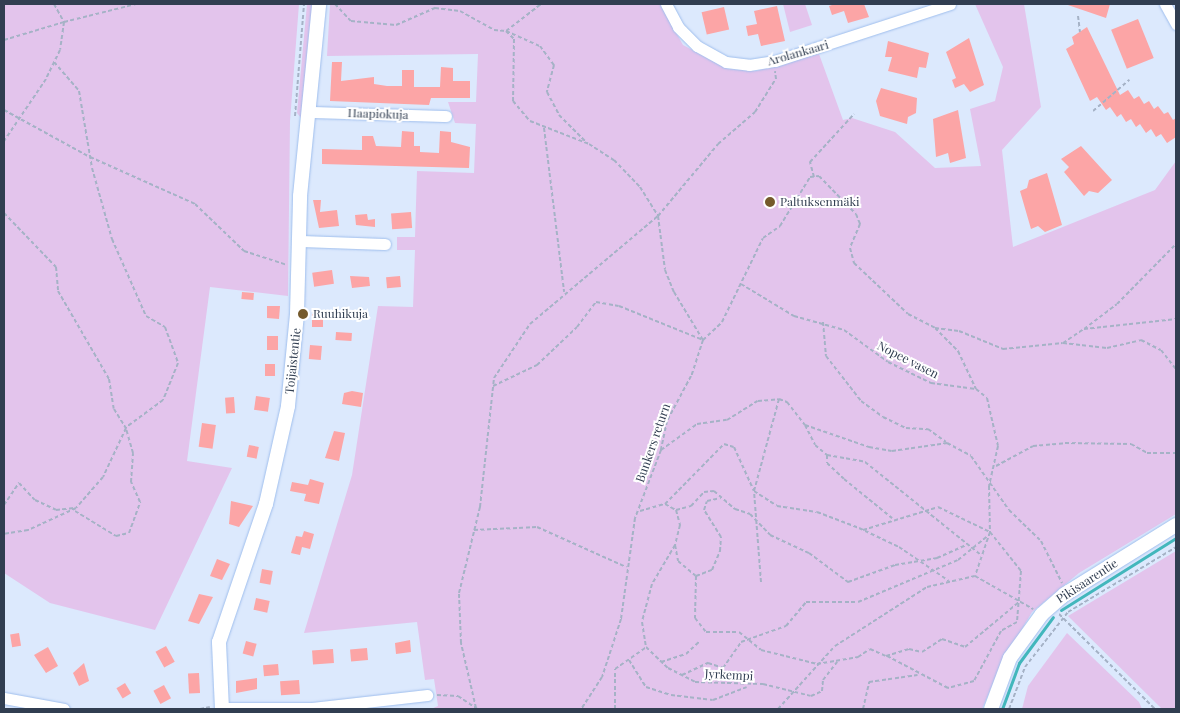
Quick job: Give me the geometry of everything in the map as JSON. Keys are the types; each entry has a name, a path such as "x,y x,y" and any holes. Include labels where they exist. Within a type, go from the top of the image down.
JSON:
{"street":[{"name":"Toijaistentie","path":"218,707 219,642 264,512 288,406 319,4"},
{"name":"Arolankaari","path":"666,4 689,40 715,57 738,65 775,61 950,4"},
{"path":"1165,4 1176,24"},
{"name":"Haapiokuja","path":"310,112 446,116"},
{"path":"300,241 385,244"},
{"name":"Pikisaarentie","path":"991,709 1010,658 1047,610 1065,594 1176,525"},
{"path":"218,707 312,709 426,695"},
{"path":"4,698 64,709"}],"path":[{"path":"4,141 23,118 54,62 64,22 54,4"},
{"path":"4,40 64,22 136,4"},
{"path":"296,119 304,4"},
{"path":"335,4 351,21 396,25 435,8 460,11 494,30 506,30 540,46 554,65 547,92 559,114 589,144 614,160 640,187 658,216 665,270 689,323 703,340"},
{"path":"506,30 541,4"},
{"path":"1078,16 1079,32"},
{"path":"506,30 514,38 516,62 510,79 513,101 530,121 589,144"},
{"path":"477,709 461,643 459,593 474,530 493,386 530,324 564,293 658,216 718,144 755,112 776,79 775,61"},
{"path":"4,534 28,530 75,509 103,477 126,428 163,400 178,363 165,327 146,316 112,239 90,157 79,91 54,62"},
{"path":"1093,111 1129,80"},
{"path":"4,110 23,118 90,157 195,204 244,251 292,267 292,261"},
{"path":"703,340 722,322 763,238 780,226 814,177 810,162 854,114"},
{"path":"544,128 564,293"},
{"path":"814,177 828,182 834,196 856,214 860,224 850,248 854,264 908,314 936,328 959,331 1003,349 1063,343 1107,348 1141,340 1161,350 1176,369"},
{"path":"4,213 56,267 58,291 109,379 114,408 126,428 133,453 131,482 140,502 129,533 116,536 75,509 56,510 35,500 19,483 4,504"},
{"path":"1063,343 1117,304 1176,244"},
{"name":"Nopee vasen","path":"741,284 794,316 823,322 844,330 888,362 932,384 976,389"},
{"path":"493,386 537,365 577,327 596,302 619,306 703,340"},
{"path":"1084,329 1176,319"},
{"path":"823,322 826,356 861,401 883,417 906,428 928,429 947,443 971,456 989,486 1041,541 1056,564 1065,594"},
{"path":"936,328 958,351 976,389 987,398 997,426 996,466 989,486 990,533 980,554 975,576"},
{"name":"Bunkers return","path":"581,709 602,676 621,619 626,567 633,543 635,518 640,510 661,450 667,421 691,376 703,340"},
{"path":"661,450 697,424 727,420 758,401 779,399 805,424 815,445 827,455 865,462 966,545 980,554"},
{"path":"762,582 754,491 779,399"},
{"path":"805,424 892,451 947,443"},
{"path":"996,466 1033,446 1065,443 1131,444 1147,454 1176,453"},
{"path":"640,510 665,504 724,444 734,447 754,491 777,506 817,512 863,530 923,561 949,581"},
{"path":"827,455 827,463 892,518"},
{"path":"665,504 676,510 691,506 708,491 756,521 770,535 809,553 848,582 895,565 923,561 966,545"},
{"path":"696,576 712,570 720,551 721,537 704,510 708,501 721,498"},
{"path":"696,576 695,618 706,632 739,632 761,650 816,664 837,662 870,649 886,656 917,675 948,688 974,680 1001,631 1017,622 1021,571 990,533 938,507 924,509 863,530"},
{"path":"616,709 615,669 646,647 642,622 652,584 675,545 680,525 676,510"},
{"path":"474,530 537,527 594,548 626,567"},
{"path":"682,675 708,663 723,668 728,655 748,640 786,626 806,602 858,602 958,560 969,547 990,533"},
{"path":"675,545 678,561 696,576"},
{"path":"1009,709 1025,667 1063,618 1176,547"},
{"path":"778,709 795,692 816,664 907,596 949,581 975,576 1020,601 1047,610 1063,618 1155,709"},
{"path":"886,656 909,648 922,652 942,640 965,647 1020,601"},
{"path":"661,662 686,654 700,641"},
{"name":"Jyrkempi","path":"646,647 661,662 695,682 748,687 762,684 811,696 822,691 823,680 837,662"},
{"path":"629,660 646,687 671,695 713,700 748,687"},
{"path":"863,709 869,682 917,675"},
{"path":"426,695 458,696 477,709"},
{"path":"200,709 218,707"}],"shaded area":[{"path":"4,4 299,4 290,121 288,296 210,287 187,461 232,468 155,630 50,603 4,573"},
{"path":"307,4 314,4 301,118 297,113"},
{"path":"330,4 660,4 683,45 728,69 756,71 819,54 843,120 852,118 895,132 935,168 981,166 970,109 995,101 1003,67 975,4 1024,4 1041,107 1002,150 1013,247 1155,190 1176,161 1176,514 1079,573 1032,612 1002,663 982,709 431,709 438,706 434,679 425,680 417,622 304,633 352,475 378,306 413,307 415,250 397,250 397,237 415,237 417,171 474,173 476,124 455,123 448,102 476,102 478,54 327,56"},
{"path":"783,4 805,4 812,25 790,32"},
{"path":"1176,551 1176,709 1162,709 1068,616"},
{"path":"1067,633 1139,702 1142,709 1022,709 1028,686"}],"building":[{"path":"835,4 864,4 869,17 848,23 844,11 832,15 829,6"},
{"path":"1065,4 1110,4 1106,18"},
{"path":"777,6 785,41 761,46 758,34 748,36 746,26 757,24 754,11"},
{"path":"724,7 729,29 707,35 702,12"},
{"path":"1138,19 1154,58 1127,69 1111,30"},
{"path":"1087,27 1120,95 1128,90 1134,99 1139,96 1144,104 1149,101 1154,109 1158,106 1164,114 1168,112 1173,120 1176,118 1176,137 1167,143 1161,134 1156,137 1151,129 1146,133 1140,124 1136,127 1131,119 1126,122 1121,114 1117,117 1110,107 1106,110 1097,97 1090,101 1066,49 1074,44 1072,37"},
{"path":"969,38 984,85 970,92 964,84 955,88 952,80 956,78 946,52"},
{"path":"888,41 929,53 926,68 919,67 917,78 888,71 892,57 885,57"},
{"path":"332,62 342,62 341,81 374,77 374,84 387,86 402,86 402,70 414,70 414,87 440,87 441,67 453,68 453,81 470,81 470,98 431,98 429,105 330,101"},
{"path":"881,88 917,98 916,113 908,117 907,124 880,116 876,101"},
{"path":"958,110 966,158 950,163 948,153 936,157 933,119"},
{"path":"402,131 414,132 414,146 420,146 420,152 439,153 440,131 451,132 451,142 470,147 469,168 322,164 322,149 362,150 362,136 373,136 376,146 401,147"},
{"path":"1081,146 1112,180 1098,193 1089,191 1084,196 1064,172 1069,167 1061,159"},
{"path":"1047,173 1062,225 1045,232 1038,226 1031,229 1020,191 1027,188 1029,180"},
{"path":"313,200 321,200 320,212 337,210 339,226 319,228"},
{"path":"411,212 412,228 392,229 391,213"},
{"path":"367,214 368,220 375,219 375,227 356,225 355,215"},
{"path":"332,270 334,284 314,287 312,273"},
{"path":"350,276 369,277 370,286 352,288"},
{"path":"400,276 401,287 387,288 386,277"},
{"path":"242,292 254,293 253,300 241,299"},
{"path":"267,306 280,306 279,319 267,318"},
{"path":"312,314 323,314 323,327 312,327"},
{"path":"336,332 352,333 351,341 335,340"},
{"path":"267,336 278,336 278,350 267,350"},
{"path":"310,345 322,346 321,360 309,359"},
{"path":"265,364 275,364 275,376 265,376"},
{"path":"352,391 363,393 361,407 342,404 344,393"},
{"path":"256,396 270,398 268,412 254,410"},
{"path":"234,397 235,413 226,414 225,398"},
{"path":"202,423 216,425 213,449 199,447"},
{"path":"334,431 345,433 339,461 325,458"},
{"path":"249,445 259,447 257,459 247,457"},
{"path":"310,479 324,483 319,504 304,501 306,494 290,491 292,482 308,485"},
{"path":"231,501 253,506 239,527 229,524"},
{"path":"304,531 314,534 310,549 302,547 300,555 291,553 296,536 302,537"},
{"path":"217,559 230,564 222,580 210,576"},
{"path":"262,569 273,571 270,585 260,583"},
{"path":"199,594 213,597 199,624 188,621"},
{"path":"256,598 270,601 267,613 254,610"},
{"path":"19,633 21,646 12,647 10,634"},
{"path":"410,640 411,652 396,654 395,643"},
{"path":"246,641 257,644 253,656 243,654"},
{"path":"166,646 175,662 164,668 156,652"},
{"path":"48,647 58,666 46,673 34,655"},
{"path":"367,648 368,660 351,661 350,649"},
{"path":"333,649 334,663 313,664 312,650"},
{"path":"84,663 89,681 79,686 73,673"},
{"path":"278,664 279,675 264,676 263,665"},
{"path":"199,673 200,693 189,694 188,674"},
{"path":"257,678 257,689 236,693 236,681"},
{"path":"299,680 300,694 281,695 280,681"},
{"path":"125,683 131,693 123,698 116,688"},
{"path":"164,685 171,698 160,704 153,691"}],"waterway":[{"path":"1061,610 1176,538"},
{"path":"1002,709 1019,663 1053,617"}],"place":[{"name":"Paltuksenmäki","path":"770,202"},
{"name":"Ruuhikuja","path":"303,314"}]}
